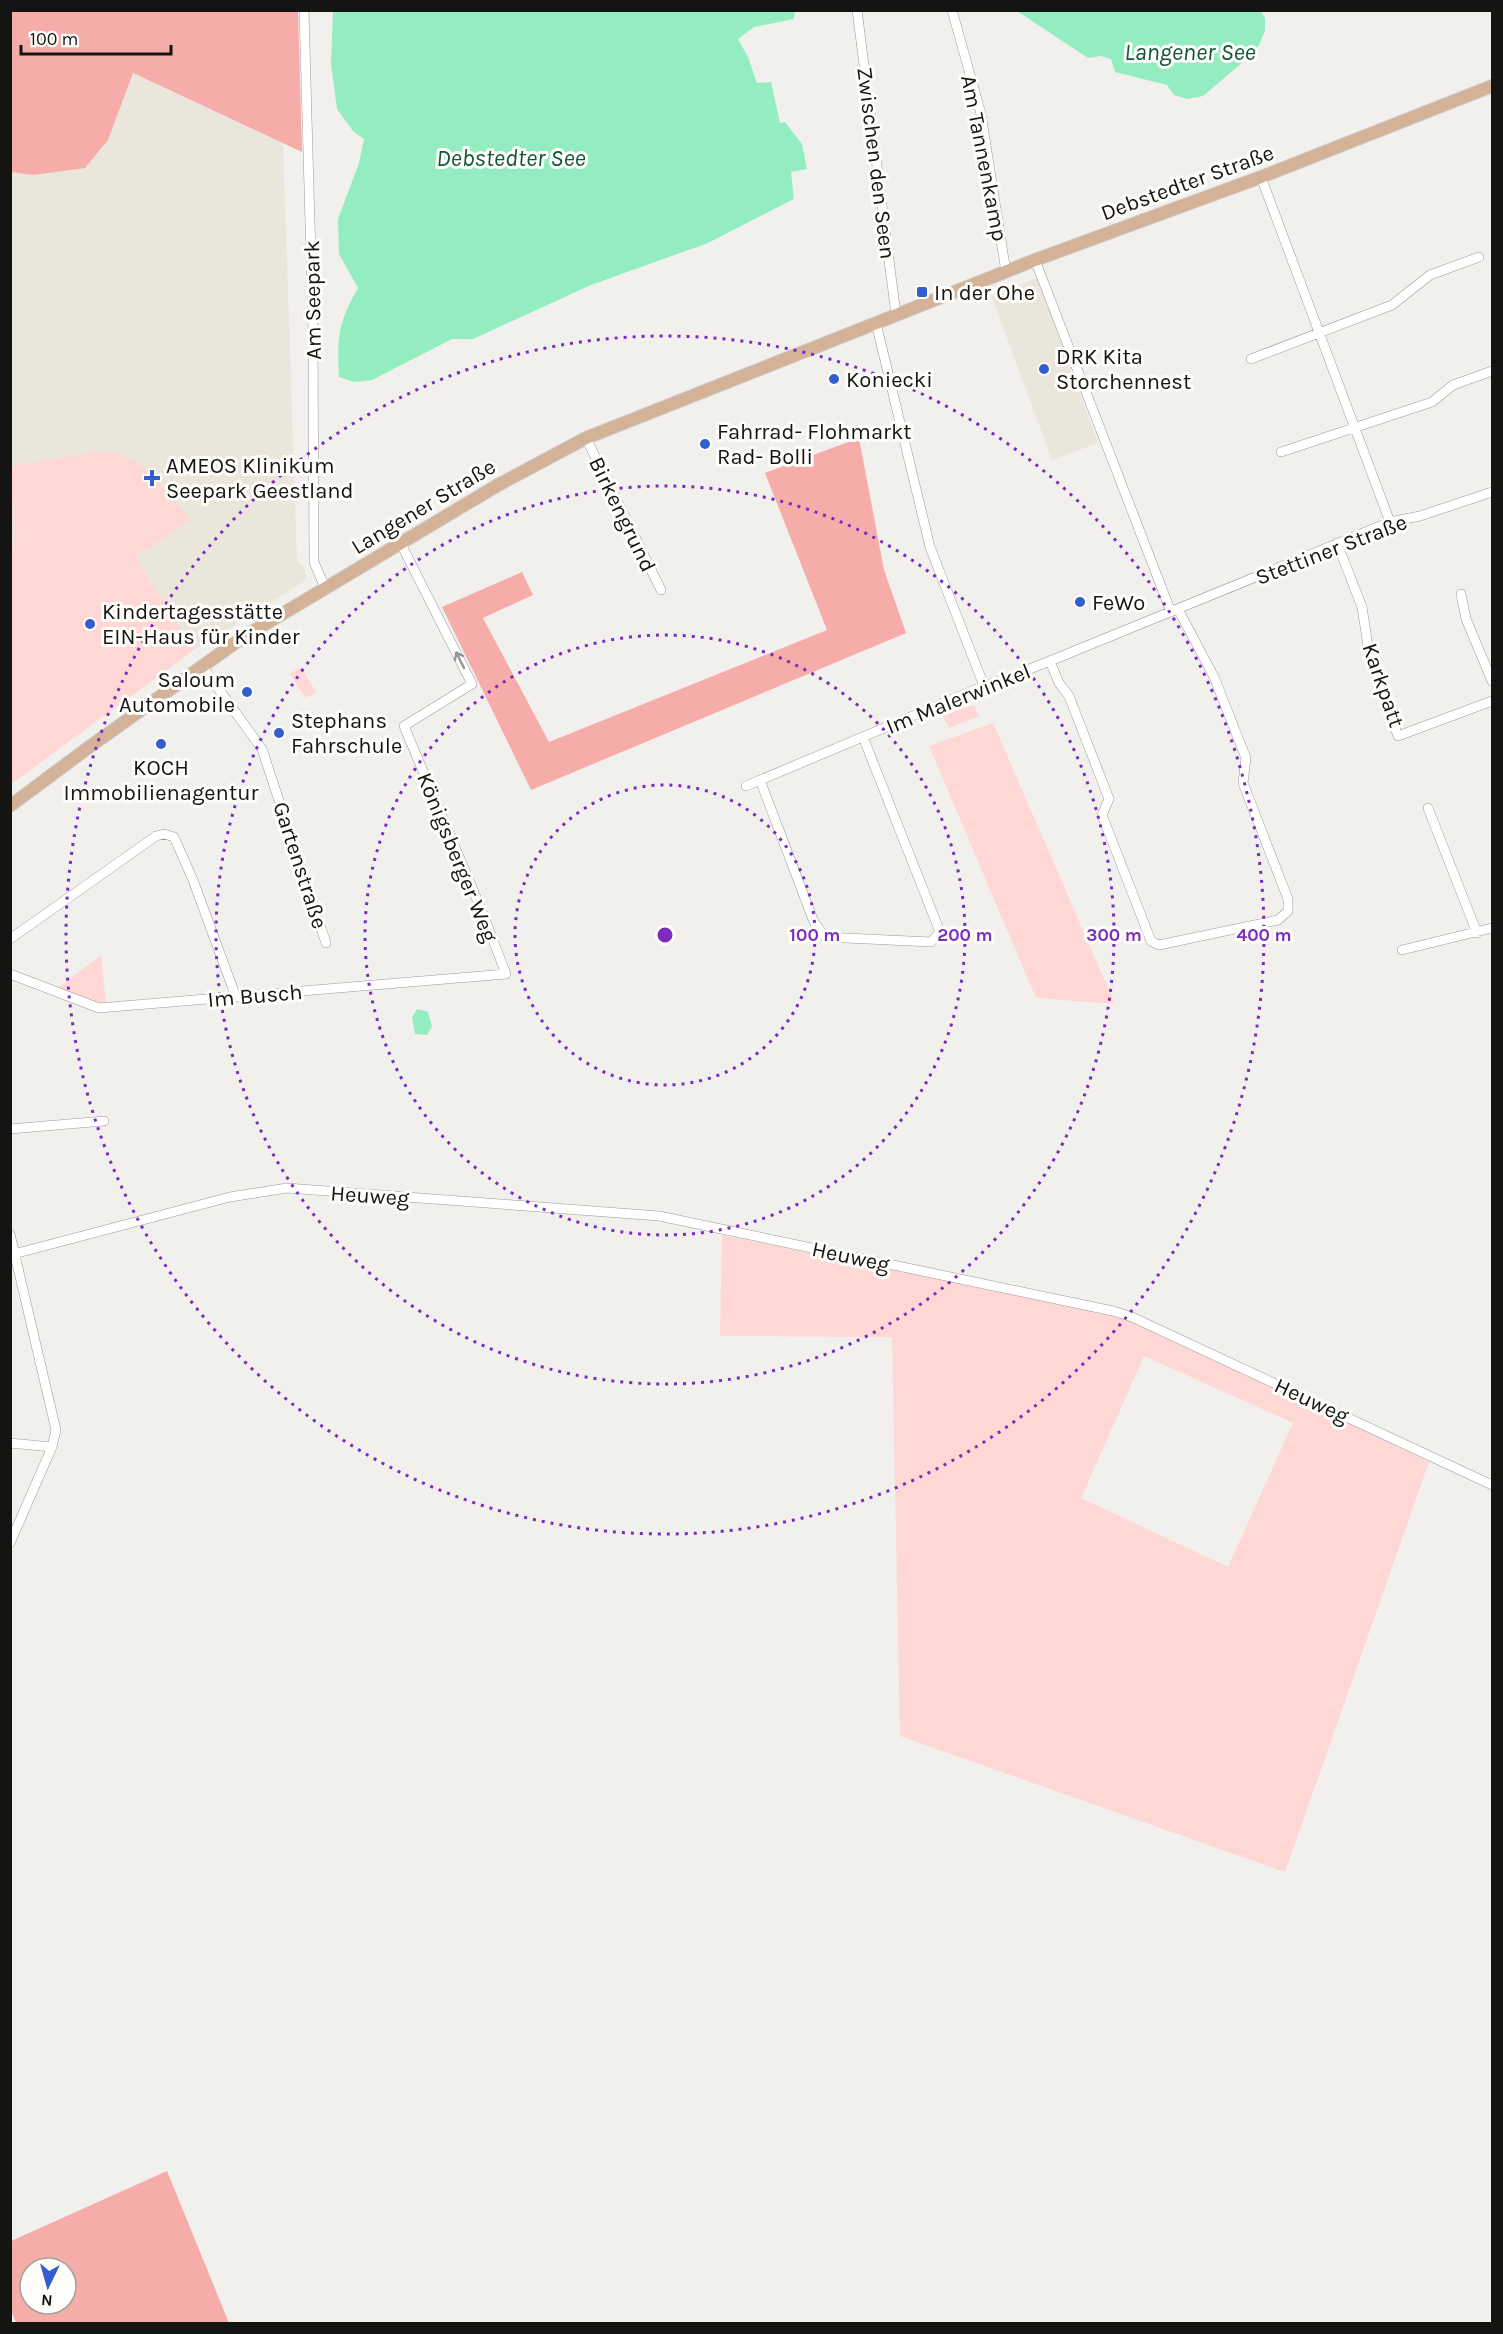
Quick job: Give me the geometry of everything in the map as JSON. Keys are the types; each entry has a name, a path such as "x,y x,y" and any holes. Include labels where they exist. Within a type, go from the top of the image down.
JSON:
{"main road":[{"name":"Debstedter Straße","path":"896,315 1035,260 1261,177 1492,86"},
{"name":"Langener Straße","path":"10,806 242,638 506,481 586,438 896,315"}],"street":[{"name":"Am Seepark","path":"304,10 313,330 314,562 325,588"},
{"name":"Zwischen den Seen","path":"857,10 896,315"},
{"name":"Am Tannenkamp","path":"952,10 981,114 1006,272"},
{"path":"1261,177 1390,522"},
{"path":"1251,359 1392,305 1430,275 1479,257"},
{"path":"1035,260 1175,610 1214,677 1246,759 1243,783 1288,899 1288,911 1278,920 1159,945 1151,941 1102,815 1109,799 1069,696 1059,683 1050,661"},
{"path":"876,323 930,547 984,686"},
{"path":"1281,452 1432,402 1453,385 1492,371"},
{"name":"Birkengrund","path":"586,438 661,590"},
{"name":"Stettiner Straße","path":"1175,610 1390,522 1420,516 1492,492"},
{"name":"Karkpatt","path":"1337,543 1362,607 1371,658 1398,736 1492,701"},
{"name":"Königsberger Weg","path":"400,544 472,684 404,726 506,974"},
{"path":"1461,594 1466,619 1492,681"},
{"name":"Im Malerwinkel","path":"746,786 984,686 1003,681 1013,674 1175,610"},
{"name":"Gartenstraße","path":"202,666 262,749 326,943"},
{"path":"760,780 814,922 825,937 931,942 940,932 863,737"},
{"path":"1428,808 1477,933"},
{"path":"10,939 156,836 164,834 174,837 179,848 236,997"},
{"path":"1402,950 1492,928"},
{"name":"Im Busch","path":"10,974 99,1008 506,974"},
{"path":"10,1129 104,1121"},
{"name":"Heuweg","path":"13,1254 230,1197 286,1188 677,1219 1132,1317 1492,1485"},
{"path":"10,1234 56,1430 52,1447 10,1543"},
{"path":"10,1443 52,1447"}],"shaded area":[{"path":"11,10 298,11 302,152 133,73 108,140 85,168 33,175 11,172"},
{"name":"AMEOS Klinikum Seepark Geestland","path":"132,73 283,143 297,559 305,569 306,577 305,581 194,650 11,784 11,172 33,175 108,139"},
{"name":"DRK Kita Storchennest","path":"1037,278 1098,443 1052,460 991,295"},
{"path":"859,438 884,570 906,633 531,790 442,607 522,572 533,595 483,618 549,742 827,630 765,473"},
{"path":"97,452 118,454 134,461 161,485 191,520 135,557 194,650 11,784 10,549 14,547 11,466"},
{"path":"301,667 316,692 306,698 290,674"},
{"path":"974,705 979,716 949,728 943,715"},
{"path":"993,723 1115,1004 1036,998 929,746"},
{"path":"101,955 106,1003 94,1003 58,988"},
{"path":"722,1235 1133,1321 1429,1462 1285,1872 900,1736 892,1337 720,1336","holes":["1144,1356 1293,1423 1228,1567 1081,1498"]},
{"path":"167,2171 229,2323 16,2323 11,2310 11,2241"}],"water":[{"name":"Debstedter See","path":"333,11 795,11 794,19 754,27 738,39 748,57 757,83 771,82 780,123 785,122 802,144 807,169 791,172 794,199 708,243 591,285 473,339 452,339 372,380 354,382 339,377 340,331 346,311 358,288 339,254 338,219 359,163 364,139 353,131 337,109 331,64"},
{"name":"Langener See","path":"1017,11 1261,11 1265,18 1265,31 1259,45 1250,56 1203,96 1187,99 1174,95 1167,85 1115,72 1111,59 1100,56 1088,58"},
{"path":"417,1009 428,1012 432,1027 427,1035 415,1034 412,1017"}],"place":[{"name":"In der Ohe","path":"922,292"},
{"name":"DRK Kita Storchennest","path":"1044,369"},
{"name":"Koniecki","path":"834,379"},
{"name":"Fahrrad- Flohmarkt Rad- Bolli","path":"705,444"},
{"name":"AMEOS Klinikum Seepark Geestland","path":"152,478"},
{"name":"FeWo","path":"1080,602"},
{"name":"Kindertagesstätte EIN-Haus für Kinder","path":"90,624"},
{"name":"Saloum Automobile","path":"247,692"},
{"name":"Stephans Fahrschule","path":"279,733"},
{"name":"KOCH Immobilienagentur","path":"161,744"}]}
